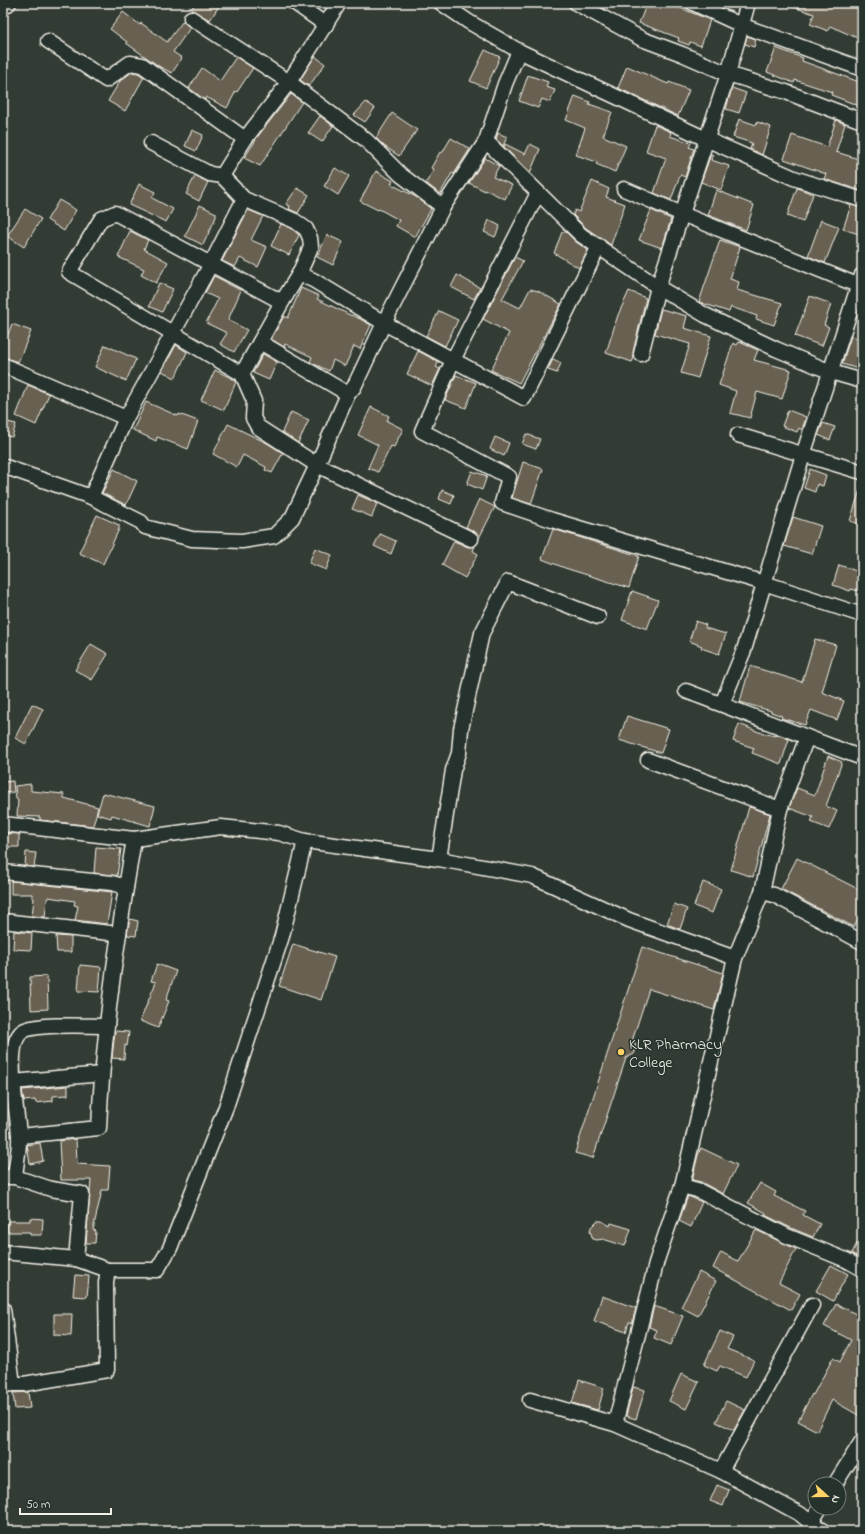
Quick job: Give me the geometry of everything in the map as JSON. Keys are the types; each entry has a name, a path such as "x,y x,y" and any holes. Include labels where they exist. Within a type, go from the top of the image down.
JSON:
{"street":[{"path":"3,8 9,3"},
{"path":"295,3 326,25"},
{"path":"222,176 245,139 289,82 339,3"},
{"path":"441,3 469,22 519,51 706,139 794,178 862,200"},
{"path":"576,3 642,39 728,74 786,92 862,121"},
{"path":"693,3 742,25 862,69"},
{"path":"640,354 658,287 728,74 748,3"},
{"path":"191,18 289,82 366,140 401,175 443,207"},
{"path":"48,41 106,80 130,63 142,65 245,139"},
{"path":"3,466 91,497 141,522 145,527 192,539 242,541 274,536 292,518 348,394 354,387 384,323 443,207 486,141 505,84 519,51"},
{"path":"486,141 581,234 658,287 705,315 831,372 862,382"},
{"path":"150,143 210,174 222,176 244,199 295,221 306,229 310,238 311,247 300,274 282,302 242,374"},
{"path":"624,189 682,214 861,283 803,455 744,650 722,704"},
{"path":"538,193 453,360 422,431 509,477 502,503 552,520 764,582 862,615"},
{"path":"91,497 126,418 211,264 244,199"},
{"path":"282,302 115,213 101,220 69,272 242,374 254,401 253,418 258,427 317,465 471,539"},
{"path":"300,274 313,280 384,323 524,398 599,246"},
{"path":"260,342 348,394"},
{"path":"3,365 126,418"},
{"path":"738,435 862,472"},
{"path":"439,859 453,770 459,754 461,729 482,633 508,582 598,617"},
{"path":"686,691 862,758"},
{"path":"615,1424 657,1260 682,1186 735,958 762,892 780,809 807,737"},
{"path":"648,760 780,809"},
{"path":"3,824 134,840 221,828 279,833 306,841 439,859 532,876 629,920 735,958"},
{"path":"20,1136 99,1128 102,1074 107,1026 119,934 134,840"},
{"path":"3,1252 76,1259 108,1270 157,1270 170,1248 226,1107 282,936 306,841"},
{"path":"3,872 112,883 126,887"},
{"path":"762,892 774,895 862,942"},
{"path":"3,921 119,934"},
{"path":"76,1259 82,1194 51,1189 9,1177 20,1136 13,1082 14,1044 18,1034 25,1030 40,1027 107,1026"},
{"path":"13,1082 102,1074"},
{"path":"682,1186 697,1190 787,1236 846,1260 862,1269"},
{"path":"3,1309 8,1384 24,1384 107,1370 106,1282 108,1270"},
{"path":"721,1471 812,1305"},
{"path":"530,1400 615,1424 721,1471 800,1514 824,1531"},
{"path":"840,1476 862,1441"},
{"path":"811,1523 815,1516"}],"building":[{"path":"195,3 221,3 210,20 191,10"},
{"path":"647,3 668,3 710,20 701,46 690,42 689,45 678,41 679,38 639,23"},
{"path":"788,3 852,3 862,7 862,40 830,26 828,31 810,24 814,14 788,5"},
{"path":"123,12 167,42 183,21 190,28 173,52 182,58 172,73 160,67 126,43 127,42 110,29"},
{"path":"747,36 756,39 754,47 745,44"},
{"path":"776,48 803,58 802,61 862,83 862,107 831,95 832,92 795,80 794,83 767,72"},
{"path":"485,50 500,57 486,88 470,81"},
{"path":"315,56 325,64 309,86 300,80"},
{"path":"236,57 253,68 237,92 236,91 227,108 206,97 205,100 189,88 202,68 220,81"},
{"path":"627,66 668,84 669,82 689,90 678,116 618,88"},
{"path":"132,72 138,73 144,77 125,111 108,101 120,81"},
{"path":"528,75 548,82 546,87 555,90 550,102 542,99 538,108 519,101"},
{"path":"732,88 746,93 739,113 726,109"},
{"path":"291,94 302,102 260,166 244,158 255,140"},
{"path":"575,96 590,102 589,104 612,112 603,136 626,146 615,172 596,164 597,162 576,155 585,128 566,120"},
{"path":"366,102 375,108 365,122 354,115"},
{"path":"392,113 417,130 399,156 384,146 376,138"},
{"path":"320,116 333,126 322,142 308,133"},
{"path":"739,119 756,125 757,122 771,127 762,155 750,149 752,143 733,137"},
{"path":"836,120 845,124 836,152 862,160 862,191 824,179 826,174 784,159 792,135 827,147"},
{"path":"655,125 671,132 670,136 691,143 689,147 694,149 685,177 680,175 671,200 654,193 666,158 646,151"},
{"path":"192,130 203,135 196,151 185,146"},
{"path":"498,133 507,137 503,146 496,139"},
{"path":"451,138 470,149 454,174 452,173 440,194 426,183 434,169 431,168 440,152 442,153"},
{"path":"505,144 525,154 530,144 540,149 530,173 504,147"},
{"path":"711,154 713,155 711,160 729,166 721,190 701,182"},
{"path":"485,158 499,166 493,177 512,185 505,199 469,183"},
{"path":"335,168 349,176 338,195 324,186"},
{"path":"376,171 393,181 391,184 418,198 431,209 415,237 396,226 399,220 360,201"},
{"path":"195,176 208,182 199,201 186,194"},
{"path":"592,181 609,189 606,197 625,204 611,245 586,228 573,215 575,210 579,212"},
{"path":"139,184 155,192 152,198 173,209 166,222 129,205"},
{"path":"297,188 309,195 298,213 289,209 290,206 286,204"},
{"path":"797,188 813,194 803,222 787,216"},
{"path":"716,190 754,205 746,230 708,215"},
{"path":"59,200 76,210 64,231 47,220"},
{"path":"200,205 216,213 216,217 203,245 185,236"},
{"path":"851,205 862,208 862,235 843,229"},
{"path":"25,209 41,219 24,247 7,236"},
{"path":"248,210 263,216 251,240 267,247 258,267 240,258 235,267 222,261"},
{"path":"651,210 671,219 662,248 639,240"},
{"path":"489,220 500,226 495,237 484,232"},
{"path":"821,220 839,227 825,263 808,256"},
{"path":"281,224 291,228 299,235 289,255 271,246"},
{"path":"130,231 148,240 144,249 168,262 156,283 141,275 144,269 118,257"},
{"path":"562,232 566,232 576,242 588,250 579,268 554,253"},
{"path":"327,235 343,242 333,265 317,257"},
{"path":"720,240 740,247 730,279 739,282 737,290 782,303 774,325 756,319 757,316 731,307 729,312 699,302"},
{"path":"515,257 523,261 502,299 520,308 530,289 538,291 561,304 519,383 491,370 509,333 483,319"},
{"path":"457,275 480,288 474,299 451,287"},
{"path":"214,276 241,290 228,320 247,330 234,352 220,344 227,333 206,323 218,299 205,293"},
{"path":"159,283 173,289 162,312 149,306"},
{"path":"301,288 319,296 317,299 371,325 360,349 354,346 345,366 333,360 329,371 310,362 312,357 285,344 284,347 271,339 284,316 288,318"},
{"path":"629,291 646,298 632,362 606,353 618,315"},
{"path":"810,296 831,304 824,325 829,327 822,346 795,336"},
{"path":"661,309 687,316 684,328 711,336 698,378 681,373 690,344 655,334"},
{"path":"439,311 458,320 445,346 426,336"},
{"path":"12,324 31,331 18,362 3,357 3,347"},
{"path":"851,336 862,340 862,370 842,364"},
{"path":"739,342 758,350 754,360 791,370 782,399 757,392 750,418 730,413 736,391 719,385 733,343 737,345"},
{"path":"105,345 136,359 126,381 95,367"},
{"path":"176,345 187,352 175,378 162,371"},
{"path":"418,351 439,362 436,367 440,369 432,386 407,374"},
{"path":"263,354 277,362 269,380 253,373"},
{"path":"553,359 561,363 557,373 548,370"},
{"path":"215,370 235,380 236,382 224,410 201,400"},
{"path":"456,375 476,383 466,408 445,400"},
{"path":"28,385 49,394 36,425 16,416"},
{"path":"146,402 178,416 179,414 198,421 188,449 157,437 156,441 133,430"},
{"path":"371,407 389,416 387,421 403,429 394,447 391,446 378,472 368,468 378,445 358,435"},
{"path":"788,410 806,417 802,430 799,428 797,432 782,426"},
{"path":"291,412 309,420 298,443 282,432"},
{"path":"3,421 16,424 12,437 3,435"},
{"path":"823,423 835,427 830,440 818,435"},
{"path":"228,424 267,443 283,453 272,473 265,470 266,467 243,455 237,467 213,454"},
{"path":"526,434 540,439 536,449 522,444"},
{"path":"495,437 509,443 504,456 490,449"},
{"path":"523,462 543,469 531,504 512,498"},
{"path":"114,469 137,481 126,505 102,493"},
{"path":"810,469 826,475 823,486 817,484 815,492 804,488"},
{"path":"472,471 487,476 482,490 467,484"},
{"path":"442,490 454,495 451,504 439,499"},
{"path":"860,490 862,490 862,525 850,521"},
{"path":"358,495 377,503 372,517 352,509"},
{"path":"479,499 495,507 479,538 475,532 466,527"},
{"path":"97,515 119,525 119,529 103,564 79,553"},
{"path":"793,517 821,526 812,554 784,546"},
{"path":"553,529 639,556 629,588 565,568 542,559"},
{"path":"380,534 396,541 391,554 374,546"},
{"path":"454,541 468,547 475,546 473,551 478,554 465,578 442,565"},
{"path":"315,548 332,555 326,570 309,563"},
{"path":"839,565 862,573 862,592 851,589 850,591 833,585"},
{"path":"632,591 658,600 647,629 622,620"},
{"path":"696,621 706,625 705,628 726,634 719,654 701,648 702,646 689,641"},
{"path":"815,639 836,645 822,692 844,701 837,720 811,710 805,725 781,718 782,716 771,711 740,702 750,666 802,682"},
{"path":"91,644 108,654 92,680 75,670"},
{"path":"32,704 43,709 26,744 15,738"},
{"path":"627,716 669,729 661,753 619,740"},
{"path":"739,724 759,732 775,736 776,734 789,739 781,764 752,753 754,748 733,741"},
{"path":"828,756 842,762 826,806 837,811 829,829 811,822 813,817 789,808 797,788 815,795"},
{"path":"13,781 14,792 3,793 3,782"},
{"path":"31,784 31,791 64,794 64,798 98,807 93,826 40,820 40,817 17,816 18,799 16,799 15,786"},
{"path":"103,793 155,806 150,826 112,815 111,818 97,814"},
{"path":"749,807 770,814 753,877 731,870"},
{"path":"3,833 19,834 19,847 3,847"},
{"path":"96,847 121,849 117,876 94,873"},
{"path":"26,852 36,853 34,867 25,866"},
{"path":"797,858 862,891 862,910 854,927 781,889"},
{"path":"11,881 112,892 107,924 75,920 78,906 74,905 75,901 48,897 45,917 32,916 34,898 32,898 32,894 11,894"},
{"path":"703,882 721,889 712,913 694,906"},
{"path":"674,904 687,909 680,929 667,924"},
{"path":"130,919 138,921 136,936 127,935"},
{"path":"14,931 32,933 31,950 13,949"},
{"path":"56,936 71,937 71,952 57,952"},
{"path":"293,944 335,957 321,1000 279,986"},
{"name":"KLR Pharmacy College","path":"642,947 723,973 714,1010 649,989 633,1038 636,1050 634,1054 626,1058 593,1158 575,1153"},
{"path":"157,964 176,971 166,1000 169,1001 158,1028 140,1021 156,982 151,981"},
{"path":"80,965 101,967 99,992 78,991"},
{"path":"47,976 48,1009 31,1010 30,977"},
{"path":"115,1031 129,1032 127,1046 125,1045 124,1059 112,1058"},
{"path":"68,1086 68,1095 53,1096 53,1101 36,1103 35,1100 24,1101 22,1090"},
{"path":"76,1139 77,1164 110,1166 108,1190 102,1190 93,1230 96,1231 95,1243 86,1243 91,1180 61,1180 59,1141"},
{"path":"40,1143 43,1161 30,1164 27,1145"},
{"path":"701,1148 737,1165 723,1194 701,1182 692,1180"},
{"path":"760,1183 776,1192 774,1196 805,1211 803,1215 820,1224 813,1237 765,1215 766,1213 748,1203"},
{"path":"688,1196 702,1202 691,1227 679,1221"},
{"path":"30,1218 43,1219 42,1235 30,1235 30,1232 7,1232 8,1221 30,1221"},
{"path":"597,1221 602,1221 610,1226 611,1223 631,1229 625,1246 603,1239 593,1239 590,1231 591,1227"},
{"path":"756,1230 796,1249 779,1283 800,1294 791,1310 713,1268 721,1252 738,1261"},
{"path":"862,1234 862,1259 852,1253"},
{"path":"831,1265 848,1274 833,1301 816,1291"},
{"path":"699,1272 716,1281 698,1316 681,1307"},
{"path":"75,1275 89,1276 87,1297 73,1296"},
{"path":"602,1296 636,1308 632,1323 629,1322 626,1332 594,1321"},
{"path":"836,1304 862,1317 862,1407 858,1415 832,1400 817,1431 798,1421 833,1358 840,1362 851,1340 824,1326"},
{"path":"654,1306 683,1316 671,1345 654,1338 657,1330 649,1327"},
{"path":"54,1314 72,1314 71,1336 54,1335"},
{"path":"720,1331 733,1337 727,1349 754,1360 746,1377 720,1366 717,1371 704,1365"},
{"path":"681,1374 699,1382 686,1409 669,1401"},
{"path":"579,1380 604,1388 598,1410 572,1403"},
{"path":"633,1387 645,1390 636,1419 626,1416"},
{"path":"28,1392 30,1408 15,1409 13,1393"},
{"path":"726,1401 745,1410 734,1430 716,1422"},
{"path":"717,1485 729,1490 723,1506 710,1501"}],"place":[{"name":"KLR Pharmacy College","path":"621,1052"}]}
